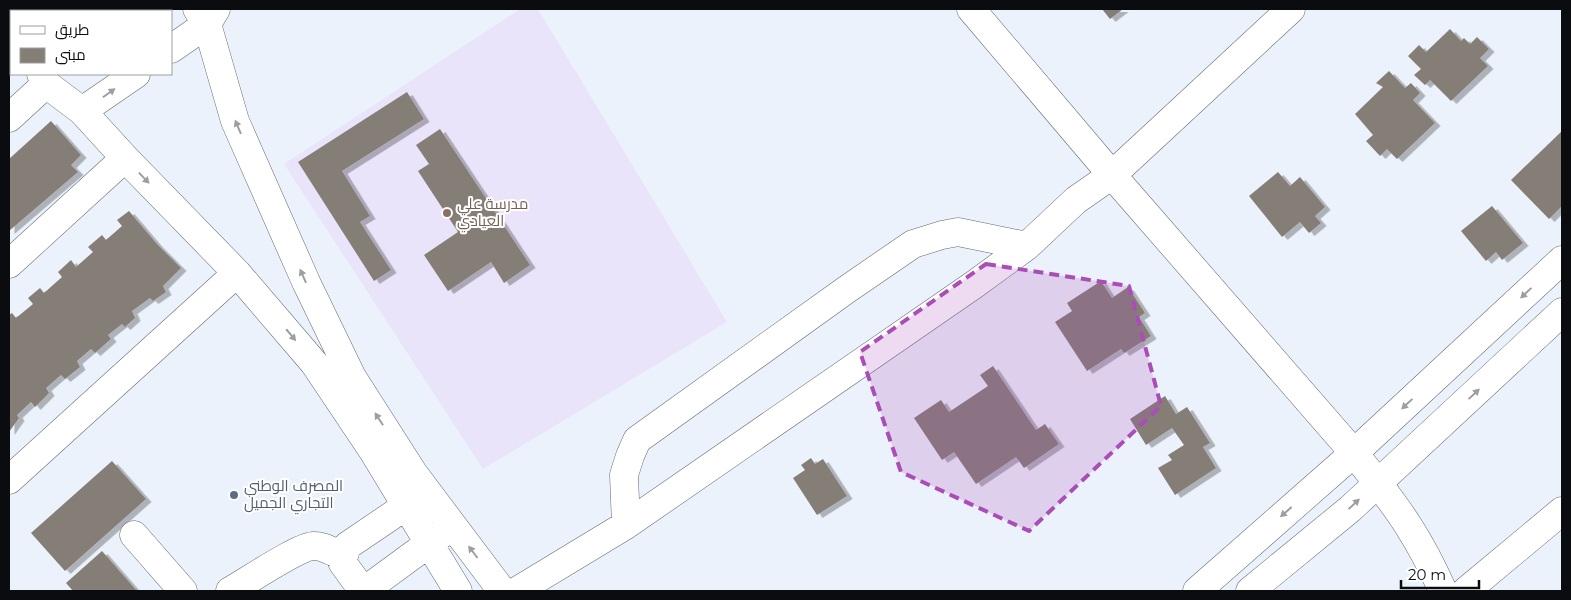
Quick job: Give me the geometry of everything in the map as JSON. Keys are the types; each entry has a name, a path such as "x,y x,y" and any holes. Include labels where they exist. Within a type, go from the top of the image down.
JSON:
{"street":[{"path":"971,9 1112,175 1354,453 1409,526 1443,591"},
{"path":"517,591 626,525 1027,246 1076,200 1112,175 1291,9"},
{"path":"172,48 207,14 236,121 306,282 352,377 414,474 502,591"},
{"path":"82,111 135,75"},
{"path":"9,118 43,79 82,111 124,158 237,273 314,363 373,452 458,591"},
{"path":"9,264 124,158"},
{"path":"626,525 624,475 638,440 912,244 942,234 958,232 1027,246"},
{"path":"1196,591 1354,453 1562,260"},
{"path":"9,480 237,273"},
{"path":"1250,591 1350,509 1562,312"},
{"path":"406,506 347,546 342,562 363,591 454,527"},
{"path":"1466,591 1562,511"},
{"path":"134,535 184,591"},
{"path":"230,591 299,551 314,546 343,556"}],"highlighted area":[{"path":"986,264 1129,286 1161,406 1029,531 901,472 860,352"}],"shaded area":[{"path":"520,9 538,9 727,322 483,469 284,164"}],"building":[{"path":"1102,9 1123,9 1110,19"},
{"path":"1450,29 1461,41 1464,38 1470,44 1477,37 1489,49 1480,58 1488,66 1451,101 1430,80 1425,85 1414,75 1421,69 1408,56 1419,45 1426,52"},
{"path":"1389,71 1405,88 1411,83 1420,93 1413,100 1435,123 1397,159 1387,149 1380,156 1366,141 1373,135 1355,114 1383,87 1376,83"},
{"path":"407,92 424,119 342,171 370,216 360,222 391,270 374,281 298,162"},
{"path":"51,121 81,155 71,165 78,172 9,231 9,159"},
{"path":"440,129 530,265 504,283 491,262 448,291 424,255 458,232 418,171 429,164 416,145"},
{"path":"1562,131 1562,206 1549,219 1511,180"},
{"path":"1278,172 1290,186 1300,177 1325,207 1315,216 1321,223 1309,233 1300,222 1282,237 1249,196"},
{"path":"1492,206 1523,243 1502,260 1496,252 1486,261 1461,231"},
{"path":"129,211 157,244 181,268 163,286 166,292 153,301 150,298 132,311 135,318 125,327 122,324 108,335 111,339 95,353 91,349 77,361 80,367 65,379 61,375 46,388 49,393 35,407 31,402 17,415 19,418 9,432 9,315 12,313 16,318 33,304 28,298 40,288 44,293 62,277 58,272 71,260 76,267 93,252 88,247 102,235 106,240 122,226 117,220"},
{"path":"1101,281 1112,298 1128,287 1145,313 1139,317 1151,336 1124,353 1121,349 1087,371 1055,322 1072,311 1067,303"},
{"path":"993,366 1036,430 1045,424 1059,444 1024,468 1016,457 976,484 954,452 942,460 914,418 941,400 949,412 988,386 980,375"},
{"path":"1165,396 1176,414 1187,407 1210,443 1203,447 1216,468 1175,495 1158,468 1172,460 1168,455 1184,445 1172,428 1146,445 1130,419"},
{"path":"811,458 815,464 823,459 847,496 817,515 793,478 805,470 801,465"},
{"path":"112,461 146,499 65,571 31,533"},
{"path":"102,551 137,591 73,591 66,583"}],"place":[{"name":"مدرسة علي العيادي","path":"447,213"},
{"name":"المصرف الوطني التجاري الجميل","path":"234,495"}]}
